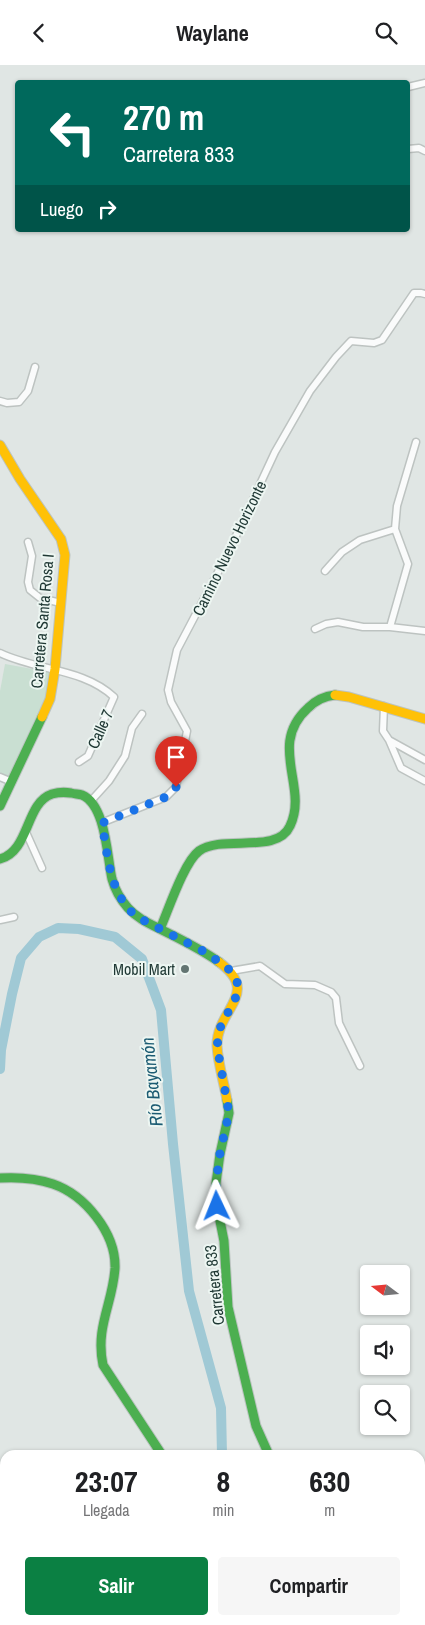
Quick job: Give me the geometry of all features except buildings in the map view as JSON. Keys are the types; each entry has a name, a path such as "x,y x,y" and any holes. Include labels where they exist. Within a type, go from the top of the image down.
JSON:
{"street":[{"path":"410,87 425,83"},
{"path":"410,149 419,148 425,151"},
{"name":"Camino Nuevo Horizonte","path":"102,823 166,797 176,787 186,731 170,702 168,689 177,650 228,553 275,452 310,391 351,341 374,343 382,340 414,293 425,294"},
{"path":"0,401 7,403 19,402 28,391 35,367"},
{"path":"390,627 408,564 394,529 397,507 416,442"},
{"name":"Carretera Santa Rosa I","path":"0,445 20,479 61,539 65,555 55,669 50,699 0,806"},
{"path":"325,571 342,552 360,540 394,529"},
{"path":"28,542 32,556 28,582 30,590 40,598 61,603"},
{"path":"315,629 326,624 338,622 363,627 390,627 425,631"},
{"path":"0,653 26,663 55,669"},
{"name":"Calle 7","path":"55,669 104,687 114,697 88,756 79,761"},
{"path":"160,929 187,865 197,852 208,846 222,843 269,842 281,837 290,827 295,806 289,744 292,728 305,709 322,697 333,695 384,706 425,719"},
{"path":"384,706 383,731 401,768 425,781"},
{"path":"90,802 109,781 125,756 132,728 142,714"},
{"path":"389,740 425,760"},
{"path":"0,777 12,782"},
{"path":"0,859 8,857 14,852 41,800 47,795 60,791 85,796 95,809 102,823 112,881 121,900 128,909 145,921 207,953 231,971 260,966 285,984 315,985 331,992 336,998 339,1023 360,1066"},
{"path":"25,830 42,868"},
{"path":"145,921 158,919 168,911"},
{"path":"168,911 174,936"},
{"path":"0,920 14,917"},
{"name":"Carretera 833","path":"231,971 237,981 238,993 220,1028 217,1046 229,1113 220,1153 216,1183 217,1206 224,1241 228,1307 256,1426 267,1450"},
{"path":"0,1178 24,1177 54,1184 79,1199 101,1222 115,1255 116,1266 103,1317 99,1346 100,1357 103,1365 159,1450"}],"green space":[{"path":"5,664 49,672 47,695 44,704 8,778 0,774 0,691"}],"waterway":[{"name":"Río Bayamón","path":"0,1069 1,1050 21,958 39,937 58,928 79,929 115,937 142,959 161,1010 189,1291 221,1408 222,1450"}],"traffic: fast":[{"path":"160,929 182,876 193,857 199,851 209,846 222,844 274,840 283,835 290,826 295,811 295,796 289,751 296,722 311,705 324,697 335,695"},
{"path":"0,806 42,717"},
{"path":"0,859 10,854 17,847 32,816 43,799 52,794 60,793 82,795 90,801 101,820 112,879 125,905 131,912 143,920 198,948 219,962"},
{"path":"227,1100 229,1113 216,1183 217,1206 224,1241 228,1307 256,1426 267,1450"},
{"path":"0,1178 34,1179 65,1189 87,1206 104,1229 114,1255 115,1268 114,1281 101,1339 103,1365 159,1450"}],"traffic: slow":[{"path":"0,445 20,479 61,539 65,555 55,669 50,699 42,717"},
{"path":"335,695 349,697 425,719"},
{"path":"219,962 231,973 237,983 237,993 223,1022 217,1046 227,1100"}],"place":[{"name":"Mobil Mart","path":"185,969"}],"route":[{"path":"176,787 166,797 102,823 112,881 121,900 128,909 137,917 207,953 231,971 237,981 238,993 220,1028 217,1046 229,1113 220,1153 216,1183 217,1206"}]}
